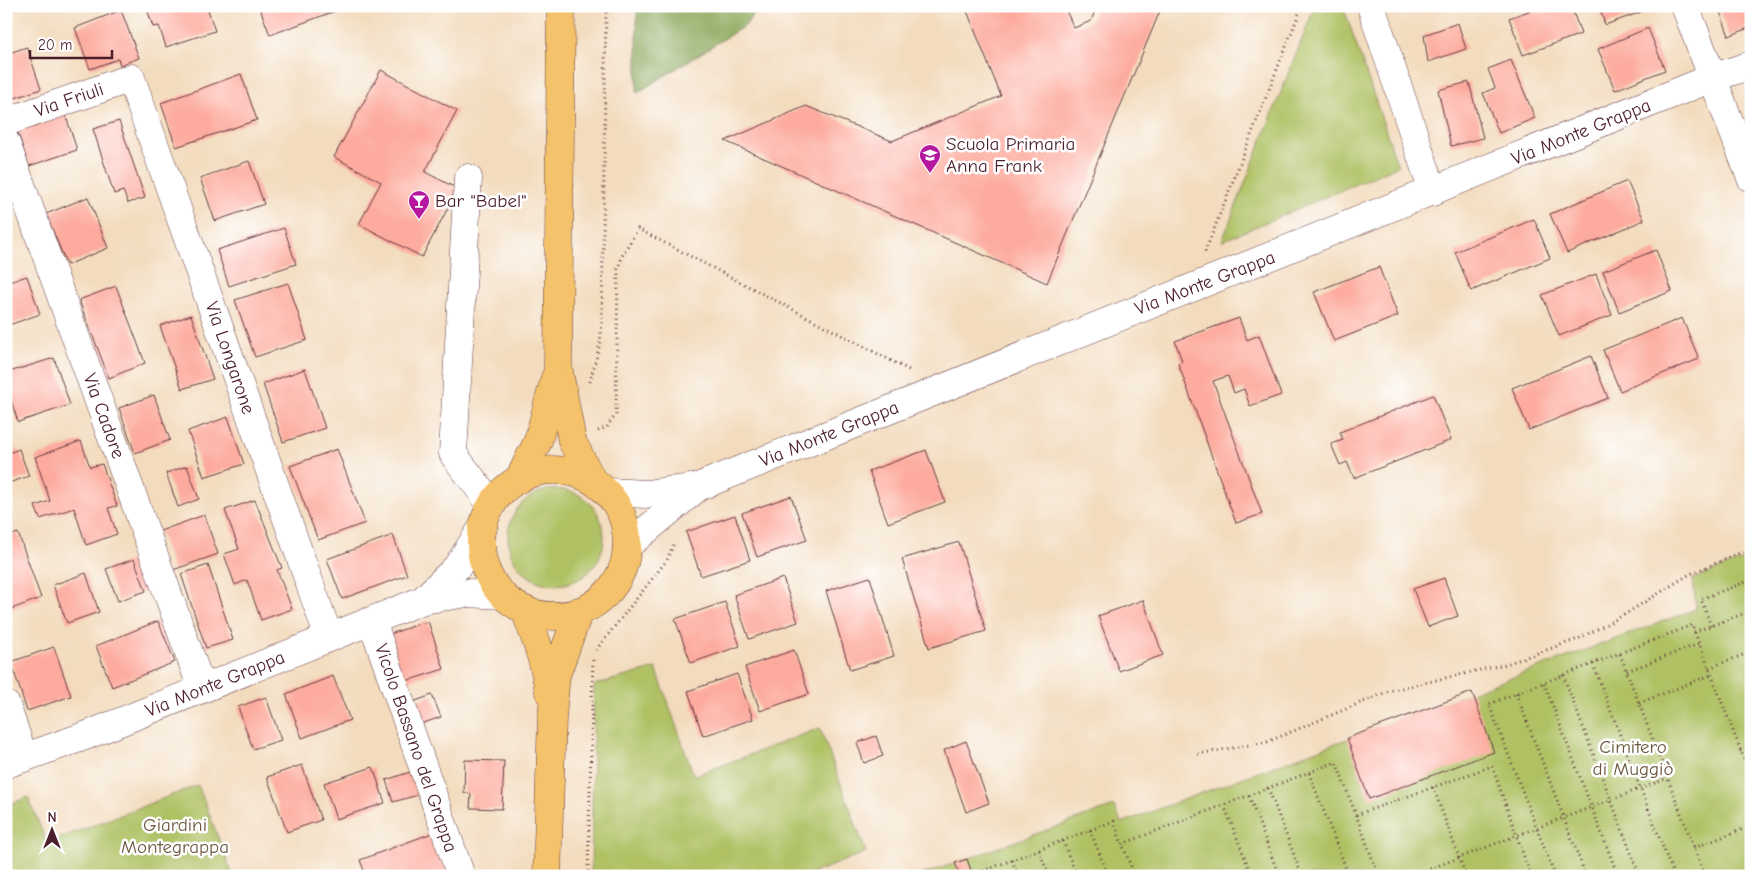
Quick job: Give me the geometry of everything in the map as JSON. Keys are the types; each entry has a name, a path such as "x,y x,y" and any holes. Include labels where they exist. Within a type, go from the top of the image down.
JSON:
{"main road":[{"path":"561,6 558,367 572,441 600,486 619,508 626,527 627,546 623,567 613,586 598,602 579,612 543,615 525,610 503,595 489,575 482,551 488,516 504,490 519,479 536,472 555,470 574,472 600,486"},
{"path":"519,479 538,440 558,367"},
{"path":"525,610 547,675 552,717"},
{"path":"548,876 552,717 556,675 579,612"}],"street":[{"path":"1372,6 1433,192"},
{"path":"1685,6 1751,178"},
{"name":"Via Monte Grappa","path":"600,486 646,494 698,487 1712,78 1751,65"},
{"name":"Via Friuli","path":"6,122 131,78"},
{"name":"Via Longarone","path":"131,78 328,638"},
{"name":"Via Cadore","path":"6,143 202,689"},
{"path":"468,178 453,454 488,516"},
{"name":"Via Monte Grappa","path":"627,546 698,487"},
{"name":"Via Monte Grappa","path":"423,600 456,567 488,516"},
{"name":"Via Monte Grappa","path":"15,761 202,689 423,600 467,593 503,595"},
{"name":"Vicolo Bassano del Grappa","path":"372,621 461,876"},
{"path":"6,705 15,761"}],"path":[{"path":"589,389 600,343 602,323 606,6"},
{"path":"1203,259 1302,6"},
{"path":"591,435 607,427 616,414 618,269 623,254 638,228 914,372"},
{"path":"588,876 592,671 594,653 667,560 674,548 674,534"},
{"path":"1198,754 1267,742 1389,691 1506,664 1578,639 1622,616 1690,574 1751,548"},
{"path":"1711,626 1701,599 1751,580"},
{"path":"1694,632 1751,611"},
{"path":"1555,876 1489,704 1692,625 1751,777"},
{"path":"1626,671 1699,644"},
{"path":"1709,668 1751,652"},
{"path":"1620,654 1705,876"},
{"path":"1593,664 1674,876"},
{"path":"1564,675 1640,876"},
{"path":"1639,703 1711,675"},
{"path":"1544,683 1618,876"},
{"path":"1516,693 1586,876"},
{"path":"1740,750 1751,746"},
{"path":"1122,844 1336,762 1379,876"},
{"path":"1356,815 1492,766 1515,836 1531,876"},
{"path":"1309,773 1348,876"},
{"path":"1411,876 1668,778"},
{"path":"1433,787 1466,876"},
{"path":"1268,788 1302,876"},
{"path":"1249,796 1279,876"},
{"path":"1224,805 1252,876"},
{"path":"984,876 983,871 1114,821 1135,876"},
{"path":"1694,848 1751,826"},
{"path":"1090,830 1108,876"},
{"path":"1063,841 1077,876"},
{"path":"1039,850 1049,876"},
{"path":"1012,860 1018,876"}],"green space":[{"path":"637,6 758,6 746,25 637,93"},
{"path":"1315,6 1343,6 1398,166 1222,241"},
{"path":"556,489 574,493 590,503 600,519 604,537 600,555 590,571 574,581 556,585 538,581 522,571 512,555 508,537 512,519 522,503 538,493"},
{"name":"Cimitero di Muggiò","path":"1751,557 1751,876 919,876 1114,806 1121,823 1696,609 1693,579"},
{"path":"656,668 694,776 820,728 866,852 806,876 591,876 594,685"},
{"name":"Giardini Montegrappa","path":"198,785 233,876 6,876 6,806 28,797 47,843"}],"building":[{"path":"146,6 212,6 208,10 215,31 166,47 159,26 153,27"},
{"path":"259,6 349,6 270,35"},
{"path":"965,6 1064,6 1074,28 1091,21 1097,6 1162,6 1047,283 725,141 806,106 892,141 1001,96"},
{"path":"1543,6 1571,6 1581,34 1523,55 1509,18"},
{"path":"1599,6 1639,6 1641,12 1605,25"},
{"path":"1718,6 1751,6 1751,27 1729,36"},
{"path":"121,10 139,58 120,65 118,59 90,69 75,28"},
{"path":"1458,23 1466,49 1428,62 1424,35"},
{"path":"1648,28 1665,70 1615,90 1598,49"},
{"path":"27,47 41,89 6,101 6,54"},
{"path":"1511,60 1535,118 1499,133 1483,93 1495,88 1488,69"},
{"path":"381,70 457,111 425,172 458,189 422,257 359,224 381,182 334,157"},
{"path":"241,74 257,120 176,147 161,103"},
{"path":"1469,82 1483,138 1451,146 1438,90"},
{"path":"64,110 77,150 29,166 16,127"},
{"path":"119,121 145,198 128,203 123,191 114,194 93,129"},
{"path":"249,161 264,204 215,221 200,178"},
{"path":"1627,181 1644,220 1567,253 1550,214"},
{"path":"88,197 108,248 67,265 46,214"},
{"path":"1534,219 1550,258 1471,291 1455,252"},
{"path":"284,228 296,264 229,286 217,250"},
{"path":"1656,250 1672,291 1619,312 1603,271"},
{"path":"1379,267 1398,316 1334,341 1314,292"},
{"path":"1596,274 1612,315 1559,336 1542,295"},
{"path":"27,276 40,314 6,326 6,283"},
{"path":"288,283 307,340 255,357 235,300"},
{"path":"116,286 145,363 109,378 79,300"},
{"path":"191,315 213,379 182,389 160,326"},
{"path":"1239,318 1247,340 1259,335 1281,395 1250,406 1244,389 1234,393 1228,376 1213,381 1262,514 1236,523 1178,363 1182,361 1175,341"},
{"path":"1682,318 1699,359 1620,391 1603,350"},
{"path":"1591,356 1608,398 1529,430 1512,388"},
{"path":"54,358 70,405 18,422 6,385 6,373"},
{"path":"305,369 325,428 283,442 263,384"},
{"path":"154,395 170,440 135,453 119,408"},
{"path":"1433,395 1451,440 1354,478 1347,462 1340,465 1331,444 1343,440 1340,432"},
{"path":"228,417 244,464 204,477 188,431"},
{"path":"81,441 90,467 102,464 117,506 108,508 117,534 86,545 74,508 40,519 35,506 50,501 35,457"},
{"path":"19,449 29,476 6,484 6,454"},
{"path":"337,449 365,523 318,540 290,466"},
{"path":"926,450 945,502 888,523 869,471"},
{"path":"187,466 199,499 178,507 166,473"},
{"path":"791,496 807,540 757,557 742,513"},
{"path":"255,500 282,568 277,570 292,609 261,620 247,580 235,585 224,554 239,549 225,510"},
{"path":"6,502 13,518 6,521"},
{"path":"204,515 218,554 173,570 160,531"},
{"path":"735,515 750,560 701,576 686,532"},
{"path":"18,533 41,598 6,611 6,537"},
{"path":"393,535 407,575 342,599 327,559"},
{"path":"959,542 986,631 929,648 902,559"},
{"path":"134,559 146,591 118,601 106,569"},
{"path":"208,565 233,640 206,648 181,574"},
{"path":"86,573 99,612 67,623 53,585"},
{"path":"870,577 894,656 850,670 826,591"},
{"path":"783,578 798,622 749,639 734,595"},
{"path":"1444,578 1458,616 1428,627 1413,589"},
{"path":"1143,600 1163,655 1119,671 1098,616"},
{"path":"725,602 740,646 691,663 675,619"},
{"path":"158,621 175,662 112,687 96,646"},
{"path":"428,621 444,669 403,682 387,635"},
{"path":"54,647 71,696 27,711 11,662"},
{"path":"794,650 809,694 760,711 745,667"},
{"path":"737,674 753,719 703,736 688,691"},
{"path":"333,676 350,720 302,738 286,694"},
{"path":"1472,692 1494,752 1369,799 1347,738"},
{"path":"432,695 441,717 418,725 410,703"},
{"path":"266,697 281,740 253,749 238,707"},
{"path":"876,736 883,756 864,763 857,743"},
{"path":"966,741 989,803 966,812 944,750"},
{"path":"465,760 504,761 502,809 470,808 471,794 464,793"},
{"path":"302,765 321,820 287,832 267,777"},
{"path":"373,767 385,803 336,819 324,783"},
{"path":"410,772 418,795 393,802 386,780"},
{"path":"432,833 447,871 434,876 366,876 360,860"},
{"path":"967,859 973,876 960,876 955,863"}],"place":[{"name":"Scuola Primaria Anna Frank","path":"930,174"},
{"name":"Bar \"Babel\"","path":"419,220"}]}
